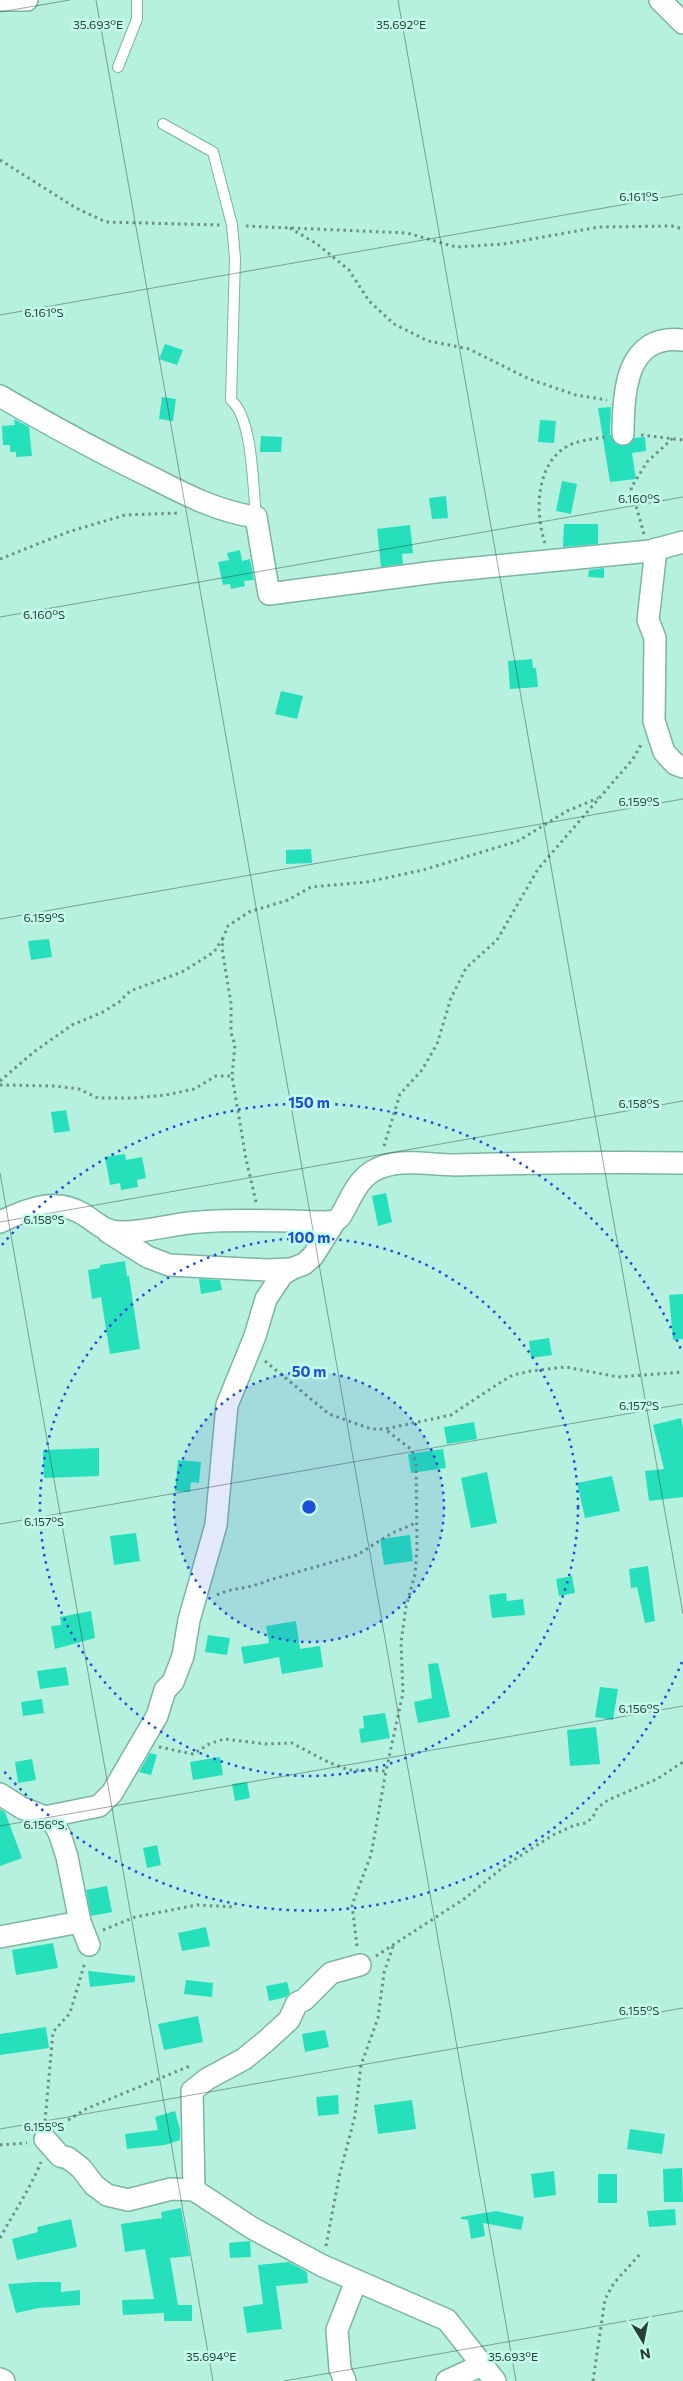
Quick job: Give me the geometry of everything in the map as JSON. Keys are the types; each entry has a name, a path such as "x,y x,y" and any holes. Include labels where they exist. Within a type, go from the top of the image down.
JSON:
{"street":[{"path":"0,0 28,0"},
{"path":"660,0 683,23"},
{"path":"623,434 622,403 627,376 644,349 666,338 683,340"},
{"path":"0,396 104,454 192,498 232,514 256,517 269,594 550,560 653,550 683,542"},
{"path":"653,550 648,620 655,638 654,721 664,752 675,764 683,766"},
{"path":"45,1817 99,1806 112,1793 157,1716 161,1698 165,1690 173,1682 183,1656 189,1620 216,1525 227,1405 253,1341 266,1299 282,1274 304,1264 313,1256 335,1221 340,1217 362,1179 373,1170 407,1163 445,1165 586,1161 683,1163"},
{"path":"0,1222 44,1205 61,1205 82,1213 101,1228 148,1257 170,1265 290,1269"},
{"path":"101,1228 119,1233 191,1222 258,1220 335,1221"},
{"path":"0,1794 22,1808 45,1817 55,1825 60,1834 80,1922 89,1945"},
{"path":"0,1937 80,1922"},
{"path":"194,2190 192,2091 207,2079 244,2058 266,2041 289,2020 297,2004 304,2000 330,1973 360,1966"},
{"path":"45,2139 60,2156 68,2158 80,2168 94,2185 107,2195 128,2200 171,2189 194,2190 252,2228 323,2266 447,2320 488,2373 447,2381"},
{"path":"345,2381 340,2369 337,2330 356,2281"},
{"path":"0,2379 4,2381"}],"lane":[{"path":"118,67 137,19 137,0"},
{"path":"163,124 213,152 232,225 234,258 231,400 238,406 247,433 256,517"}],"path":[{"path":"0,160 76,208 106,222 232,225 407,233 456,247 504,244 599,227 672,226 683,229"},
{"path":"290,228 317,244 349,270 369,301 394,324 428,341 469,349 529,379 576,395 622,403"},
{"path":"550,560 543,536 538,506 542,483 551,459 571,444 623,434 683,440"},
{"path":"653,550 631,488 647,462 674,438"},
{"path":"0,559 68,532 125,515 184,514"},
{"path":"373,1170 388,1137 400,1094 422,1070 437,1044 451,998 466,968 497,940 538,869 633,760 654,721"},
{"path":"0,1083 35,1051 72,1025 103,1012 119,1002 130,991 182,972 214,952 228,926 248,912 288,900 311,887 367,882 423,870 518,841 567,811 598,798"},
{"path":"223,938 222,949 231,1003 231,1033 235,1045 232,1076 244,1150 257,1206 258,1220"},
{"path":"0,1083 79,1089 98,1098 134,1098 166,1095 194,1089 216,1076 232,1076"},
{"path":"253,1341 266,1362 328,1414 372,1429 385,1429 451,1416 513,1375 532,1370 580,1368 618,1377 683,1372"},
{"path":"385,1429 412,1450 416,1464 414,1574 406,1607 401,1642 402,1693 371,1855 352,1905 352,1922 360,1966 464,1899 506,1864 552,1835 594,1817 597,1808 608,1800 657,1779 683,1762"},
{"path":"210,1599 223,1592 256,1586 266,1580 357,1555 392,1533 416,1523"},
{"path":"140,1743 193,1754 210,1744 224,1739 266,1744 292,1743 348,1770 386,1771"},
{"path":"0,2238 17,2205 30,2188 43,2158 53,2032 70,2013 80,1986 89,1945 98,1932 135,1917 196,1904 236,1907"},
{"path":"323,2266 339,2178 355,2116 361,2065 378,2018 384,1973 393,1946"},
{"path":"0,2145 20,2145 45,2139 58,2126 86,2109 194,2064"},
{"path":"592,2381 605,2299 614,2283 641,2253"}],"building":[{"path":"165,344 183,350 177,365 159,359"},
{"path":"162,397 176,399 173,421 159,419"},
{"path":"611,407 610,434 616,444 629,445 634,438 645,437 646,451 632,453 636,479 610,482 598,408"},
{"path":"14,419 29,427 32,456 16,457 16,452 10,452 10,445 3,445 2,426 15,425"},
{"path":"540,420 556,421 554,443 538,442"},
{"path":"261,436 282,437 281,452 260,452"},
{"path":"562,481 577,484 571,514 556,511"},
{"path":"446,496 448,518 432,519 429,498"},
{"path":"564,524 598,524 598,544 563,547"},
{"path":"410,525 413,553 402,554 403,564 381,567 377,529"},
{"path":"240,550 242,561 250,559 254,580 244,581 245,586 231,589 230,584 223,585 218,562 229,560 227,553"},
{"path":"604,568 604,578 588,577 589,570"},
{"path":"532,659 533,668 536,668 538,687 510,689 508,661"},
{"path":"281,691 303,696 297,719 275,714"},
{"path":"311,849 312,863 286,864 286,850"},
{"path":"49,939 52,957 31,960 28,941"},
{"path":"66,1110 70,1131 54,1133 51,1112"},
{"path":"125,1154 126,1160 142,1157 146,1178 137,1180 138,1187 121,1190 120,1183 110,1185 105,1157"},
{"path":"386,1193 392,1222 378,1226 372,1196"},
{"path":"125,1261 140,1349 110,1354 101,1297 92,1299 88,1270 100,1268 100,1265"},
{"path":"199,1279 220,1280 222,1290 201,1294"},
{"path":"683,1294 683,1339 673,1340 669,1295"},
{"path":"549,1338 552,1355 531,1358 529,1341"},
{"path":"681,1418 683,1428 683,1497 649,1501 645,1471 664,1469 653,1425"},
{"path":"474,1422 477,1439 447,1444 444,1427"},
{"path":"99,1448 99,1476 44,1478 43,1450"},
{"path":"443,1449 446,1468 411,1473 408,1454"},
{"path":"178,1460 201,1462 199,1483 191,1482 190,1492 175,1491"},
{"path":"487,1472 497,1523 471,1528 461,1478"},
{"path":"612,1476 620,1511 585,1518 577,1483"},
{"path":"136,1533 140,1561 114,1565 110,1536"},
{"path":"410,1535 413,1561 384,1565 380,1539"},
{"path":"648,1566 655,1621 645,1623 637,1587 631,1588 629,1569"},
{"path":"572,1576 575,1593 559,1596 556,1579"},
{"path":"506,1593 507,1601 523,1599 525,1615 492,1618 489,1595"},
{"path":"91,1611 95,1638 55,1649 51,1626 61,1625 60,1617"},
{"path":"296,1621 300,1649 320,1646 323,1667 282,1674 279,1657 244,1664 241,1647 269,1643 266,1626"},
{"path":"208,1635 230,1638 227,1655 205,1652"},
{"path":"438,1663 450,1717 418,1723 414,1702 432,1698 428,1664"},
{"path":"66,1667 69,1685 40,1689 37,1671"},
{"path":"600,1687 618,1689 613,1720 595,1717"},
{"path":"42,1699 44,1713 23,1716 21,1702"},
{"path":"385,1713 390,1738 361,1743 359,1729 364,1728 363,1716"},
{"path":"596,1727 600,1764 570,1766 567,1730"},
{"path":"150,1753 157,1755 151,1775 139,1772"},
{"path":"220,1757 223,1775 193,1780 190,1762"},
{"path":"32,1759 36,1780 18,1783 15,1762"},
{"path":"247,1782 250,1798 235,1801 232,1784"},
{"path":"0,1809 5,1812 22,1858 0,1866"},
{"path":"157,1845 161,1865 147,1868 143,1848"},
{"path":"107,1886 112,1912 91,1916 86,1890"},
{"path":"206,1927 210,1946 182,1951 178,1933"},
{"path":"53,1943 58,1968 16,1975 12,1950"},
{"path":"88,1971 135,1976 135,1982 90,1987"},
{"path":"186,1980 213,1983 212,1997 184,1994"},
{"path":"287,1982 290,1993 286,1997 269,2001 266,1986"},
{"path":"198,2016 203,2042 164,2050 158,2024"},
{"path":"46,2027 49,2048 0,2055 0,2034"},
{"path":"325,2030 329,2047 305,2052 302,2034"},
{"path":"338,2095 339,2114 318,2116 316,2097"},
{"path":"412,2100 416,2129 378,2134 374,2105"},
{"path":"175,2111 180,2130 180,2140 165,2145 127,2149 125,2134 158,2130 155,2117"},
{"path":"630,2129 665,2134 662,2154 627,2149"},
{"path":"682,2168 683,2202 664,2202 663,2169"},
{"path":"554,2171 556,2195 534,2198 531,2174"},
{"path":"598,2174 617,2174 617,2203 598,2203"},
{"path":"181,2208 190,2256 170,2258 178,2305 192,2305 192,2321 164,2321 164,2313 123,2315 122,2300 154,2299 145,2249 125,2252 121,2224 162,2218 161,2212"},
{"path":"675,2209 676,2225 649,2227 647,2211"},
{"path":"496,2211 524,2217 521,2230 483,2223 485,2236 471,2239 468,2220 461,2219 461,2217"},
{"path":"71,2219 77,2247 17,2260 12,2239 38,2232 37,2227"},
{"path":"250,2241 251,2257 230,2258 229,2243"},
{"path":"289,2262 307,2272 308,2283 276,2286 282,2329 247,2333 243,2307 263,2304 258,2265"},
{"path":"61,2282 61,2292 80,2290 80,2305 39,2308 16,2313 8,2284"}]}
